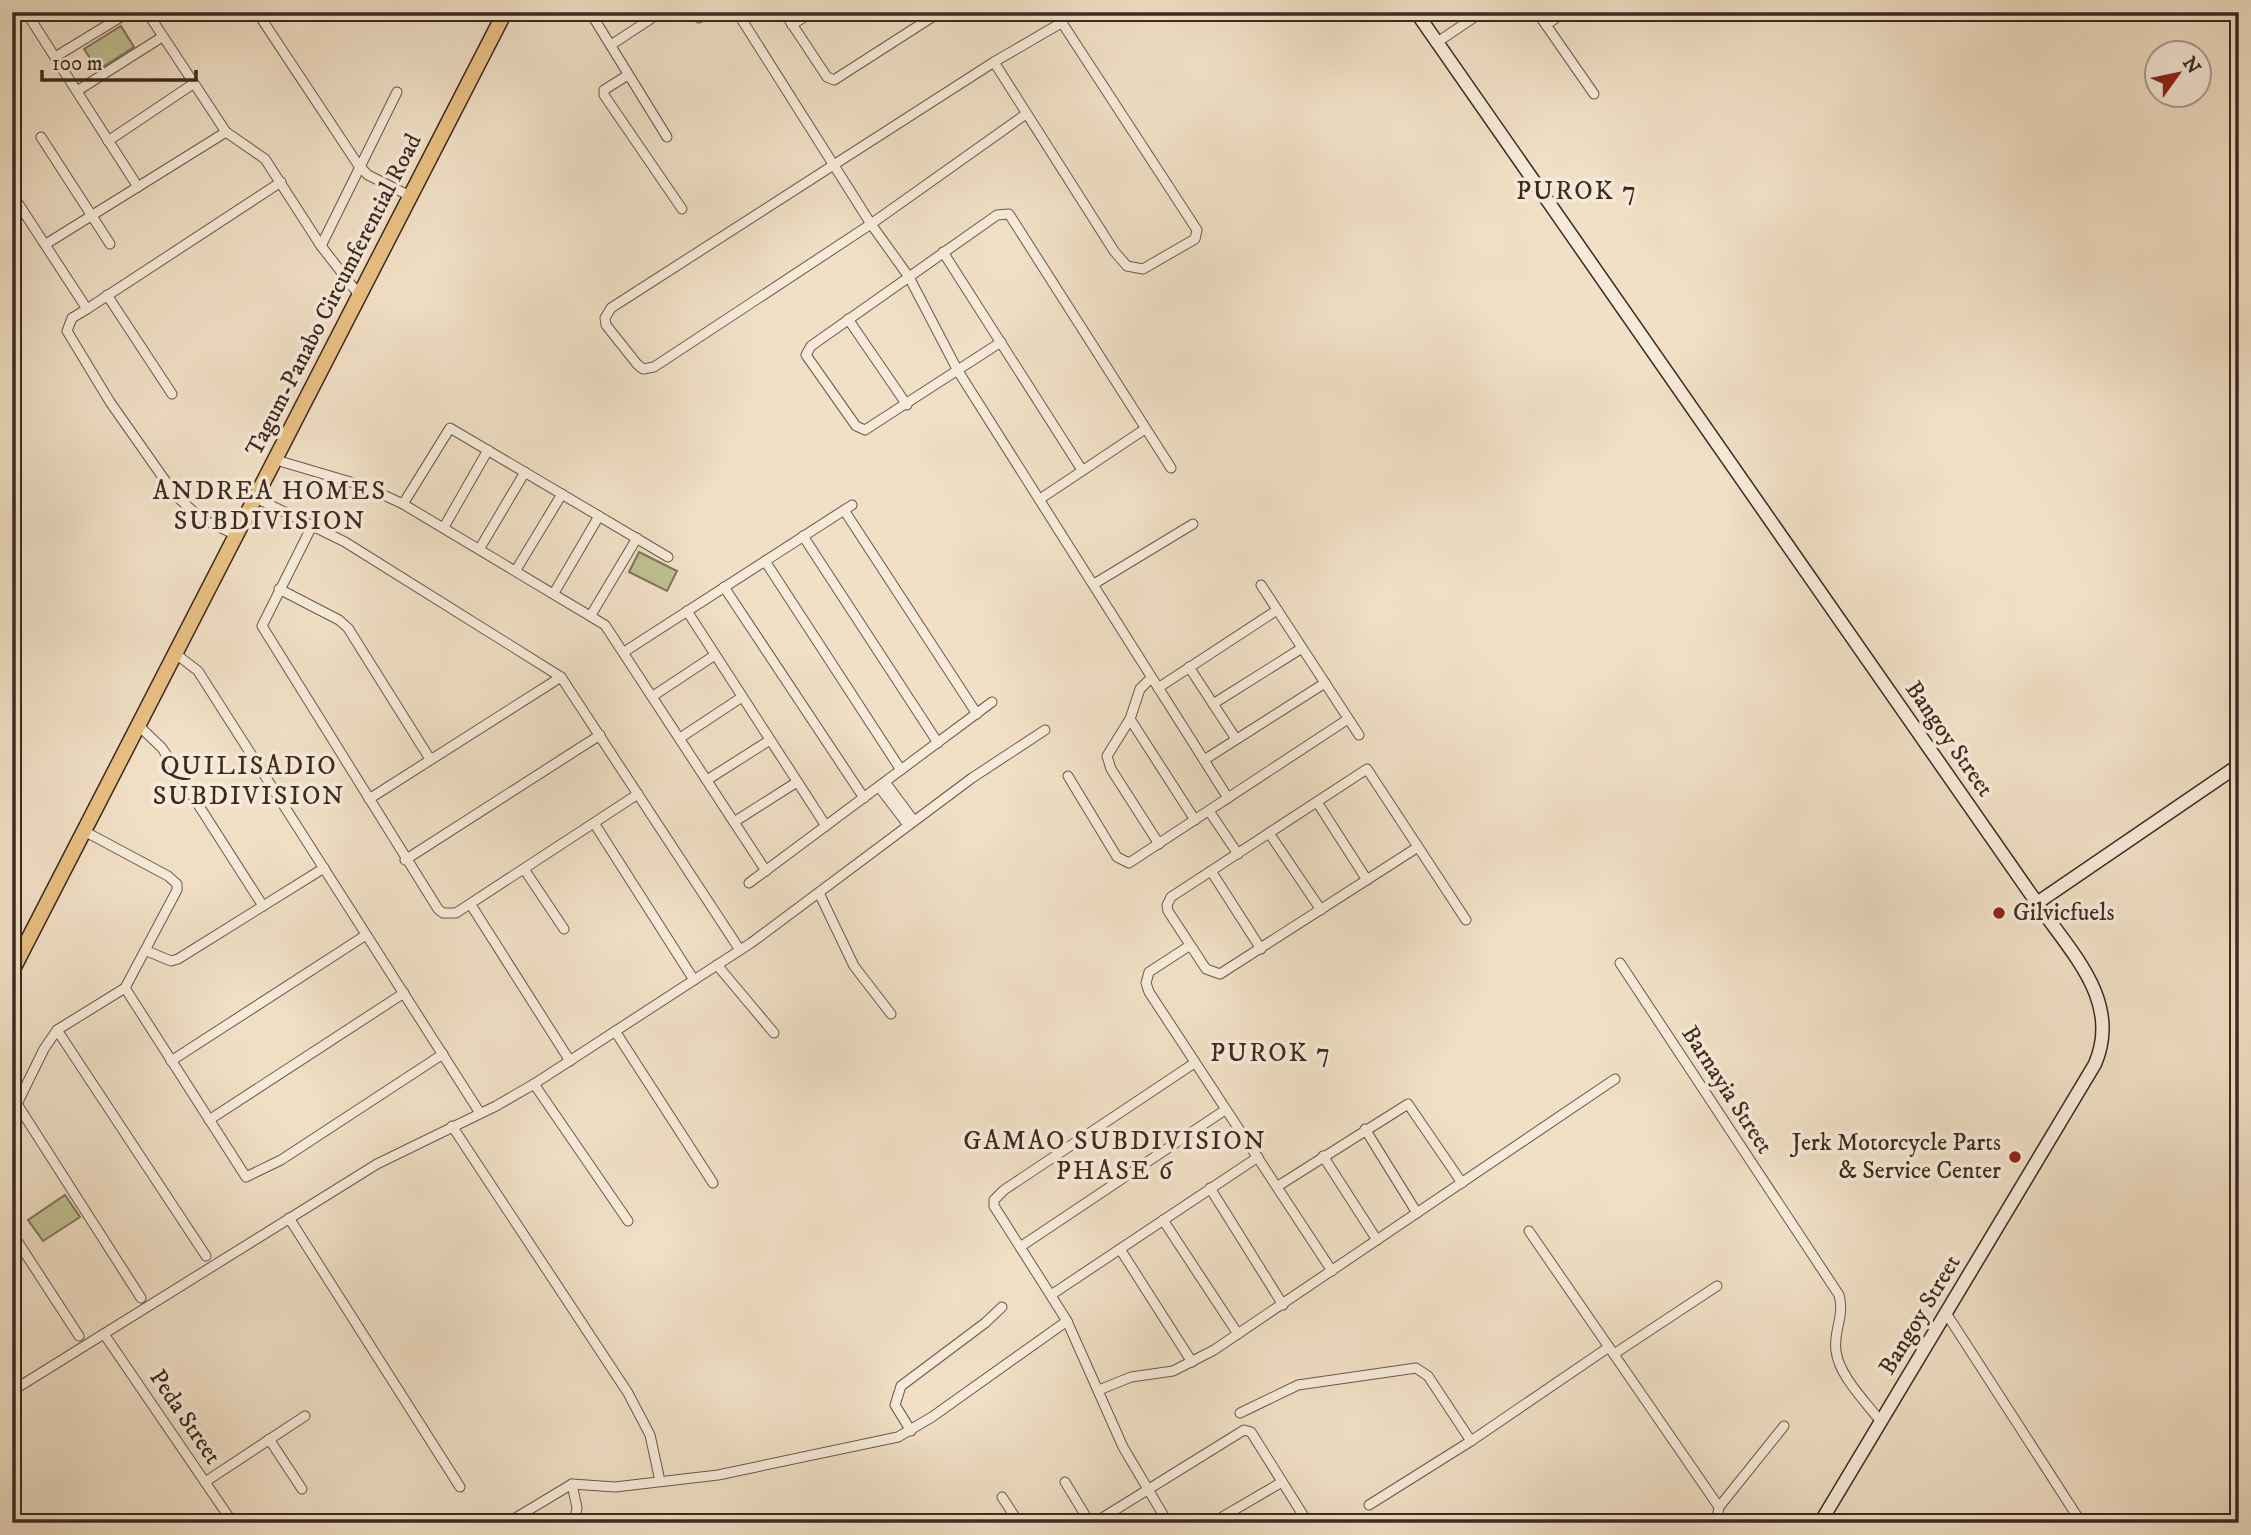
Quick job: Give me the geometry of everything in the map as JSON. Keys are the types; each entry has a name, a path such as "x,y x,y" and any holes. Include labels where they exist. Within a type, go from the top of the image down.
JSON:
{"main road":[{"name":"Tagum-Panabo Circumferential Road","path":"12,971 505,12"},
{"name":"Bangoy Street","path":"1416,12 2037,903 2096,993 2105,1023 2101,1050 1820,1523"},
{"path":"2037,903 2239,765"}],"street":[{"path":"26,12 138,187"},
{"path":"55,57 129,12"},
{"path":"147,12 226,132 265,159 321,246 360,296"},
{"path":"257,12 359,166 410,196"},
{"path":"611,45 661,12"},
{"path":"737,12 871,224 909,277 958,371 1228,798"},
{"path":"784,12 827,77 834,80 940,12"},
{"path":"792,25 812,12"},
{"path":"994,62 1127,266 1143,269 1197,236 1197,230 1055,12"},
{"path":"1436,43 1482,12"},
{"path":"1537,12 1594,94"},
{"path":"1546,25 1564,12"},
{"path":"592,13 667,137"},
{"path":"1026,114 871,224 654,368 643,369 637,364 606,325 605,318 611,308 994,62 1061,23"},
{"path":"77,91 162,37"},
{"path":"628,75 604,90 604,95 682,209"},
{"path":"108,141 193,84"},
{"path":"321,246 397,92"},
{"path":"46,244 226,132"},
{"path":"41,137 110,244"},
{"path":"236,535 189,509 110,402 67,331 72,318 281,182"},
{"path":"12,194 87,309"},
{"path":"1000,342 872,428 861,429 807,359 811,346 997,215 1009,214 1171,468"},
{"path":"943,252 1082,470"},
{"path":"107,295 172,394"},
{"path":"849,319 907,405"},
{"path":"403,504 450,428 668,557"},
{"path":"1040,499 1145,429"},
{"path":"444,527 488,450"},
{"path":"276,460 364,486 403,504 605,625 766,871"},
{"path":"480,548 525,472"},
{"path":"516,570 562,494"},
{"path":"256,498 313,524 561,677 740,950"},
{"path":"624,652 848,507 977,714"},
{"path":"554,593 599,516"},
{"path":"313,524 263,620 264,632 405,860 443,913 456,913 471,905 638,794"},
{"path":"1094,584 1193,524"},
{"path":"803,536 938,743"},
{"path":"592,615 636,538"},
{"path":"765,561 901,770"},
{"path":"1261,585 1359,735"},
{"path":"724,587 864,798"},
{"path":"279,589 339,620 348,628 430,759"},
{"path":"1158,688 1277,610"},
{"path":"687,611 826,826"},
{"path":"1213,704 1302,648"},
{"path":"176,654 198,671 480,1113"},
{"path":"653,696 715,655"},
{"path":"1189,667 1236,739"},
{"path":"369,799 561,677"},
{"path":"1151,678 1137,694 1130,719 1109,750 1107,761 1159,844"},
{"path":"1204,760 1325,683"},
{"path":"680,738 742,698"},
{"path":"749,883 992,702"},
{"path":"1130,719 1195,820"},
{"path":"1068,776 1121,862 1129,863 1348,719"},
{"path":"139,726 162,747 263,906"},
{"path":"12,1391 397,1152 534,1084 740,950 911,823 1045,730"},
{"path":"405,860 600,735"},
{"path":"707,780 770,740"},
{"path":"1418,847 1225,972 1215,975 1206,969 1189,946 1167,905 1171,897 1367,769 1466,920"},
{"path":"734,822 797,782"},
{"path":"882,784 911,823"},
{"path":"1317,802 1367,880"},
{"path":"1209,811 1238,854"},
{"path":"594,823 694,980"},
{"path":"12,1114 44,1049 57,1030 125,988 176,896 177,884 168,876 84,831"},
{"path":"1269,833 1321,910"},
{"path":"147,951 174,961 324,868"},
{"path":"524,869 564,929"},
{"path":"1211,871 1261,949"},
{"path":"819,893 854,966 891,1014"},
{"path":"471,905 570,1060"},
{"path":"172,1062 366,935"},
{"path":"1189,946 1149,972 1146,983 1193,1064 1278,1186 1332,1271"},
{"name":"Barnayia Street","path":"1620,963 1839,1295 1842,1319 1836,1353 1841,1366 1881,1422"},
{"path":"717,965 774,1033"},
{"path":"125,988 246,1177 281,1160 443,1054"},
{"path":"209,1120 404,993"},
{"path":"57,1030 206,1256"},
{"path":"615,1031 713,1183"},
{"path":"1168,1523 1114,1429 1067,1321 994,1206 994,1200 1004,1190 1193,1064"},
{"path":"1099,1390 1132,1377 1173,1371 1192,1362 1283,1305 1615,1079"},
{"path":"534,1084 628,1221"},
{"path":"17,1104 141,1298"},
{"path":"1278,1186 1398,1107 1411,1105 1462,1183"},
{"path":"1020,1247 1225,1110"},
{"path":"452,1126 628,1393 650,1436 660,1480"},
{"path":"1365,1129 1417,1213"},
{"path":"1323,1156 1377,1240"},
{"path":"1051,1295 1258,1157"},
{"path":"1210,1188 1283,1305"},
{"path":"289,1218 460,1487"},
{"path":"1163,1220 1238,1334"},
{"path":"1529,1231 1719,1507"},
{"path":"12,1233 79,1336"},
{"path":"1120,1249 1192,1362"},
{"path":"1369,1505 1717,1286"},
{"path":"911,1431 895,1405 901,1386 985,1323 1002,1307"},
{"path":"1946,1313 2077,1516"},
{"path":"507,1523 572,1484 615,1487 738,1472 888,1440 911,1431 1067,1321"},
{"name":"Peda Street","path":"104,1334 233,1523"},
{"path":"1240,1413 1298,1385 1416,1368 1428,1376 1471,1441"},
{"path":"205,1482 305,1416"},
{"path":"1716,1523 1719,1507 1784,1426"},
{"path":"1065,1482 1092,1523 1244,1430 1251,1432 1308,1523"},
{"path":"270,1439 302,1489"},
{"path":"1212,1523 1282,1482"},
{"path":"572,1484 577,1508 574,1523"},
{"path":"1002,1497 1019,1523"}],"green space":[{"path":"121,26 134,47 98,70 84,49"},
{"path":"639,552 677,571 667,591 629,572"},
{"path":"65,1195 80,1217 43,1241 28,1220"}],"place":[{"name":"Gilvicfuels","path":"1999,913"},
{"name":"Jerk Motorcycle Parts & Service Center","path":"2015,1157"}],"district":[{"name":"PUROK 7","path":"1577,191"},
{"name":"ANDREA HOMES SUBDIVISION","path":"270,506"},
{"name":"QUILISADIO SUBDIVISION","path":"249,781"},
{"name":"PUROK 7","path":"1271,1053"},
{"name":"GAMAO SUBDIVISION PHASE 6","path":"1115,1156"}]}
